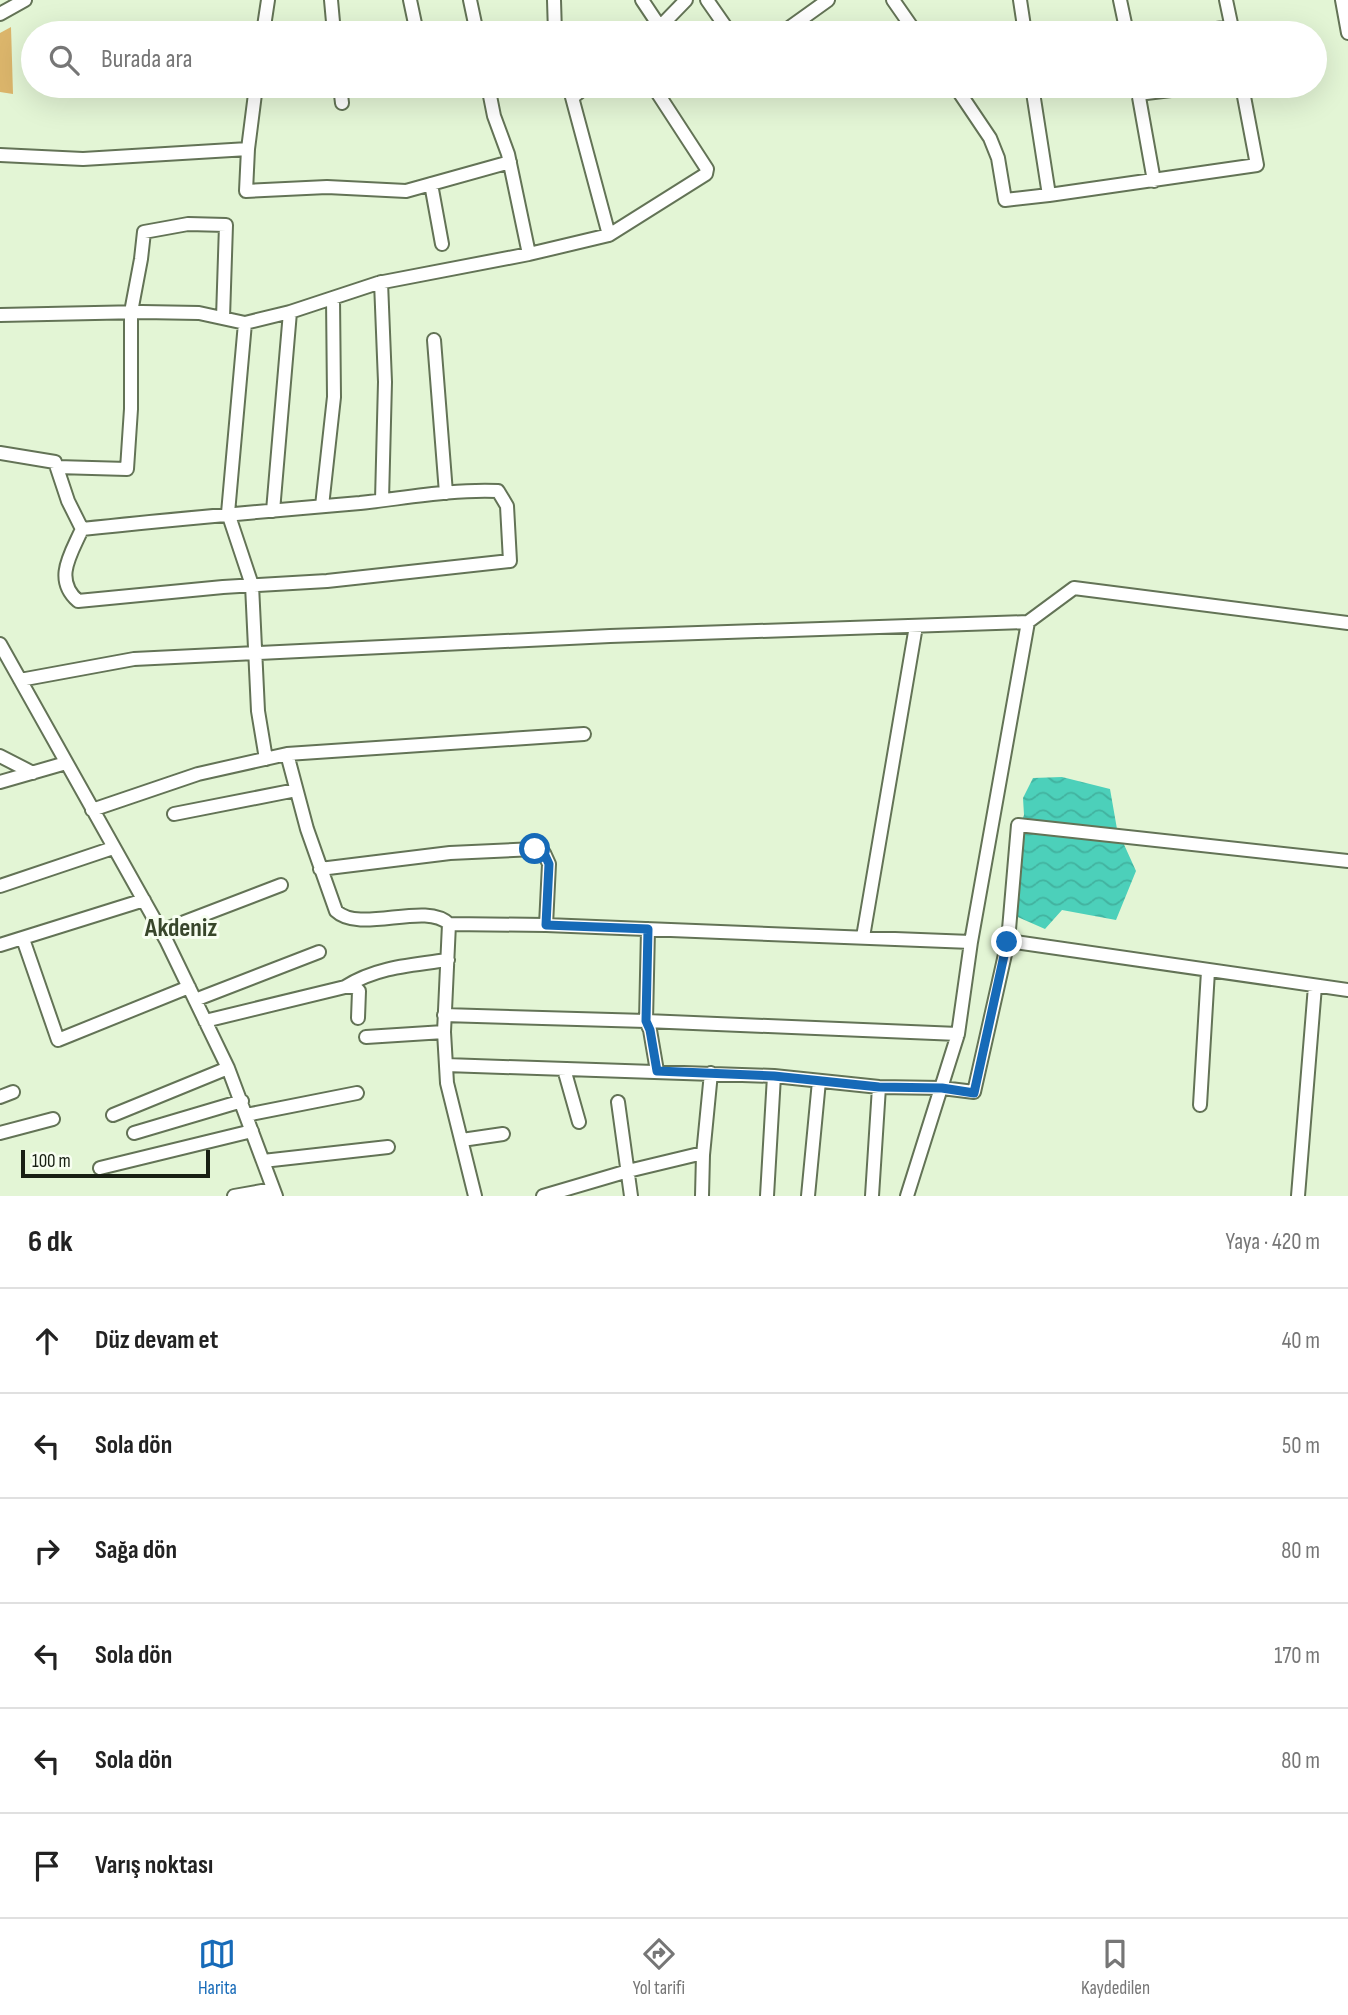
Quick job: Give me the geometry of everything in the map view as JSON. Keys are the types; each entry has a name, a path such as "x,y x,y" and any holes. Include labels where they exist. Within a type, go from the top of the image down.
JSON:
{"street":[{"path":"0,14 25,0"},
{"path":"265,21 268,0"},
{"path":"331,0 333,21"},
{"path":"410,0 414,21"},
{"path":"470,0 474,21"},
{"path":"554,0 555,21"},
{"path":"642,0 653,21"},
{"path":"668,21 686,0"},
{"path":"707,0 722,21"},
{"path":"799,21 828,0"},
{"path":"893,0 908,21"},
{"path":"1020,0 1023,21"},
{"path":"1120,0 1124,21"},
{"path":"1226,0 1230,21"},
{"path":"1342,0 1348,33"},
{"path":"254,98 246,191 327,187 406,191 510,162"},
{"path":"341,98 342,103"},
{"path":"490,98 510,162 529,254"},
{"path":"573,98 609,235"},
{"path":"0,314 199,313 245,323 290,312 381,282 529,254 609,235 706,174 707,169 661,98"},
{"path":"963,98 990,138 998,158 1005,200 1257,165 1244,98"},
{"path":"1034,98 1049,195"},
{"path":"1139,98 1154,181"},
{"path":"0,155 83,159 248,149"},
{"path":"431,184 442,244"},
{"path":"57,467 127,469 131,409 131,312 144,232 188,224 226,225 223,318"},
{"path":"381,282 385,382 382,500"},
{"path":"322,506 334,397 334,298"},
{"path":"273,511 290,312"},
{"path":"245,323 228,513 252,585 258,711 266,759"},
{"path":"434,340 446,493"},
{"path":"0,453 55,462 68,501 82,529 65,572 69,593 78,601 327,581 510,561 507,506 498,491 446,493 82,529"},
{"path":"20,680 134,659 610,636 1028,622 1074,587 1348,623"},
{"path":"906,1196 958,1034 971,942 1028,622"},
{"path":"863,937 916,626"},
{"path":"0,644 161,931 242,1101 275,1192 233,1196"},
{"path":"92,810 198,774 287,754 584,734"},
{"path":"287,754 320,869 336,911 342,916 353,919 423,916 442,919 449,924 546,925 971,942"},
{"path":"0,756 33,773"},
{"path":"0,782 66,763"},
{"path":"174,814 296,790"},
{"path":"446,1065 774,1076 879,1087 942,1088 974,1093 1007,942 1018,825 1348,861"},
{"path":"0,886 113,848"},
{"path":"320,869 461,852 535,849 544,853 549,864 546,925"},
{"path":"161,931 281,885"},
{"path":"0,945 144,901"},
{"path":"449,924 444,1015 447,1083 475,1196"},
{"path":"648,929 646,1021 657,1071"},
{"path":"23,939 58,1040 189,987"},
{"path":"1007,942 1348,990"},
{"path":"195,1000 319,952"},
{"path":"345,987 361,976 398,966 448,960"},
{"path":"1199,1105 1208,971"},
{"path":"1298,1196 1315,986"},
{"path":"205,1021 345,987 359,991 358,1018"},
{"path":"444,1015 958,1034"},
{"path":"366,1037 444,1032"},
{"path":"113,1115 228,1068"},
{"path":"564,1069 579,1122"},
{"path":"702,1196 703,1153 711,1073"},
{"path":"766,1196 774,1076"},
{"path":"807,1196 819,1081"},
{"path":"872,1196 879,1087"},
{"path":"0,1097 13,1092"},
{"path":"246,1115 357,1093"},
{"path":"134,1133 242,1101"},
{"path":"618,1102 631,1196"},
{"path":"0,1133 53,1119"},
{"path":"100,1168 252,1131"},
{"path":"461,1140 503,1134"},
{"path":"263,1161 388,1147"},
{"path":"543,1196 703,1153"}],"shaded area":[{"path":"11,27 13,94 0,92 0,33"}],"water":[{"path":"1062,777 1110,789 1117,829 1136,871 1116,920 1062,910 1045,929 1013,915 1007,861 1024,815 1023,798 1033,778"}],"district":[{"name":"Akdeniz","path":"181,927"}],"route":[{"path":"535,849 544,853 549,864 546,925 648,929 646,1021 657,1071 774,1076 879,1087 942,1088 974,1093 1007,942"}]}
